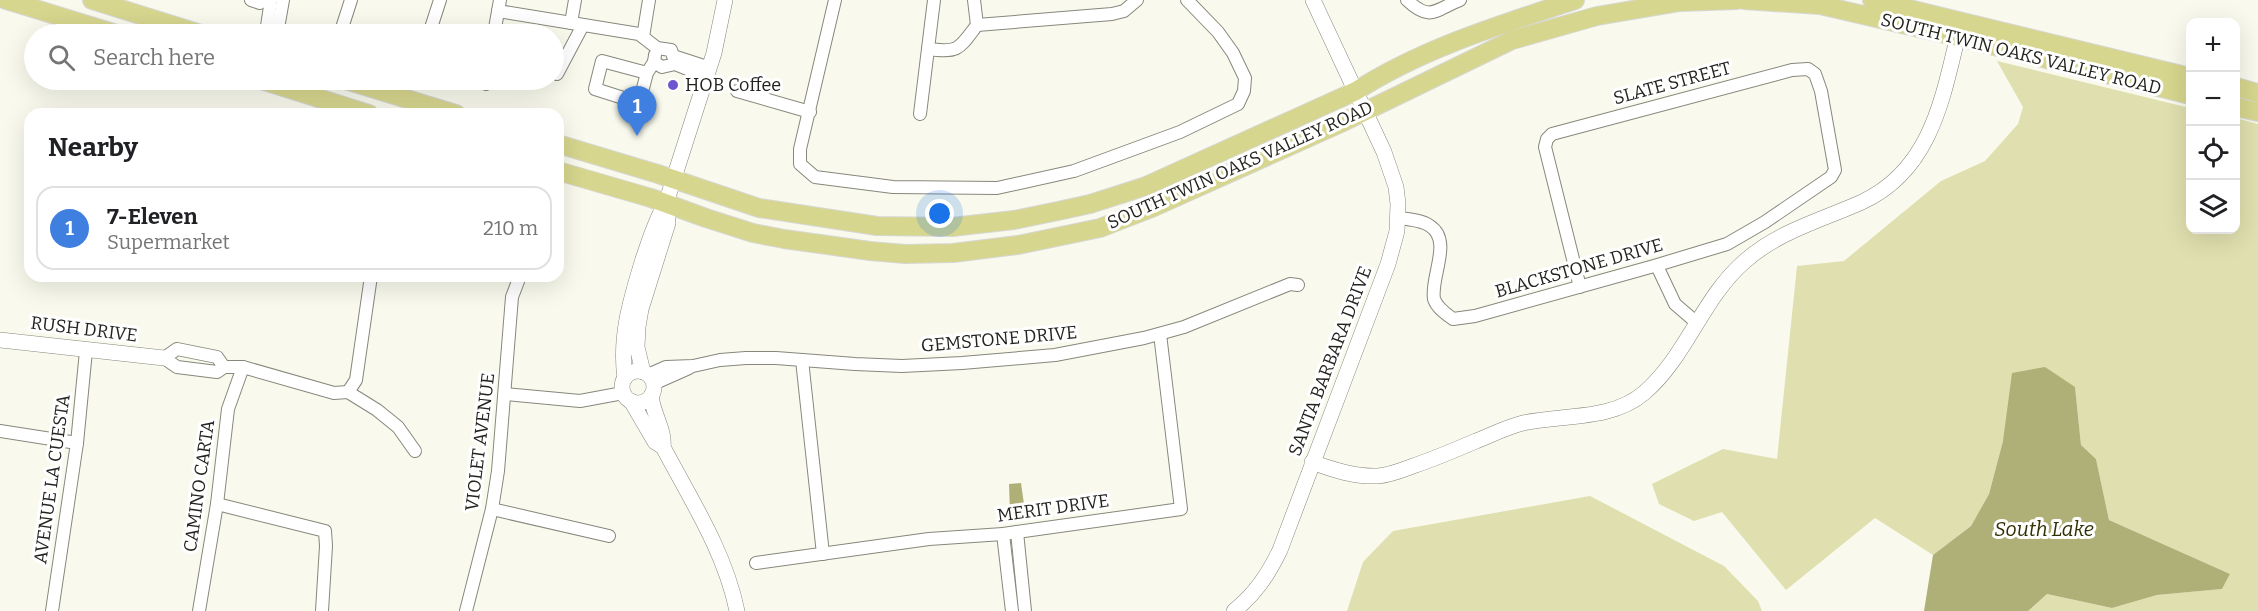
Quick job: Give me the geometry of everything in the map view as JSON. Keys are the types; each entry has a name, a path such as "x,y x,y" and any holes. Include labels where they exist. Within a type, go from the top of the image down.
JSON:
{"main road":[{"path":"6,0 84,24"},
{"path":"92,0 169,24"},
{"name":"SOUTH TWIN OAKS VALLEY ROAD","path":"564,146 759,208 877,226 952,227 1014,220 1090,204 1146,186 1356,91 1456,40 1575,0"},
{"name":"SOUTH TWIN OAKS VALLEY ROAD","path":"564,173 666,203 753,233 870,251 905,254 953,252 1018,245 1100,228 1154,207 1512,40 1597,16 1680,2 1737,0"},
{"name":"SOUTH TWIN OAKS VALLEY ROAD","path":"1744,0 1820,5 1960,29 2186,75"},
{"name":"SOUTH TWIN OAKS VALLEY ROAD","path":"1872,0 1960,29 2186,94"},
{"path":"2240,88 2258,93"},
{"path":"293,90 350,108"},
{"path":"378,90 436,108"},
{"path":"2240,108 2258,112"}],"street":[{"path":"279,24 283,0"},
{"path":"344,24 351,0"},
{"path":"432,24 440,0"},
{"path":"564,56 577,24 575,0"},
{"path":"642,37 649,0"},
{"path":"725,0 723,19 708,72 666,203 656,219 627,313 623,351 626,391 655,442 663,447 717,549 732,587 737,611"},
{"path":"835,0 800,149 800,164 815,177 892,188 997,188 1074,171 1180,132 1238,104 1244,92 1245,78 1218,32 1187,0"},
{"path":"920,114 934,0"},
{"path":"974,0 977,25"},
{"path":"928,50 949,52 957,49 977,25 1112,14 1124,11 1137,0"},
{"name":"SANTA BARBARA DRIVE","path":"1234,611 1251,598 1272,567 1394,248 1398,218 1397,196 1390,168 1313,0"},
{"path":"1407,0 1418,11 1431,14 1460,0"},
{"path":"260,1 266,24"},
{"path":"496,24 499,5 577,24 639,34 657,48 671,50 674,56 708,72"},
{"path":"1312,462 1359,476 1380,476 1446,454 1520,424 1611,411 1629,405 1663,375 1681,351 1725,280 1745,260 1783,235 1872,196 1892,184 1915,159 1929,135 1937,112 1960,29"},
{"path":"647,73 602,62 595,89 639,103 657,48"},
{"path":"654,62 662,67 675,64 708,72"},
{"name":"SLATE STREET","path":"1580,287 1545,147 1547,139 1552,134 1792,70 1808,69 1815,74 1821,92 1836,164 1831,177"},
{"path":"737,91 810,112"},
{"name":"BLACKSTONE DRIVE","path":"1398,218 1429,225 1436,232 1440,245 1434,300 1442,311 1453,319 1475,316 1657,266 1735,240 1831,177"},
{"path":"663,447 664,438 637,346 641,309 668,223 666,203"},
{"path":"1657,266 1675,304 1697,323"},
{"path":"370,282 356,380 348,392 377,410 398,427 415,451"},
{"name":"VIOLET AVENUE","path":"466,611 492,509 498,471 512,297 518,282"},
{"name":"GEMSTONE DRIVE","path":"649,382 693,366 720,360 746,358 902,366 1055,355 1160,334 1184,327 1290,284 1298,285"},
{"name":"MERIT DRIVE","path":"756,563 928,539 1003,534 1181,509 1160,334"},
{"name":"RUSH DRIVE","path":"0,340 164,358 177,367 217,372 224,366 243,367 334,393 348,392"},
{"name":"RUSH DRIVE","path":"164,358 177,350 217,357 224,366"},
{"name":"AVENUE LA CUESTA","path":"52,611 77,443 86,351"},
{"path":"201,370 204,354"},
{"path":"802,360 823,554"},
{"name":"CAMINO CARTA","path":"199,611 217,504 228,409 243,367"},
{"path":"626,391 631,372 649,382"},
{"path":"505,394 580,401 626,391 644,402 649,382"},
{"path":"0,431 77,443"},
{"path":"217,504 325,531 322,611"},
{"path":"492,509 609,536"},
{"path":"1017,532 1025,611"},
{"path":"1003,534 1012,611"},
{"path":"1006,563 1020,561"}],"shaded area":[{"path":"1997,61 2186,107 2186,234 2240,234 2240,119 2258,124 2258,611 2028,611 2047,594 2112,608 2157,595 2222,589 2230,574 2109,520 2096,459 2081,445 2075,387 2003,441 1989,494 1971,526 1933,555 1875,518 1786,590 1722,512 1694,521 1659,504 1652,484 1723,449 1777,459 1797,266 1844,261 1941,181 1985,161 2018,124 2023,107"},
{"path":"1590,496 1724,566 1758,601 1762,611 1347,611 1363,562 1393,531"}],"water":[{"name":"South Lake","path":"2045,367 2075,387 2081,445 2096,459 2109,520 2230,574 2222,589 2157,595 2112,608 2047,594 2028,611 1924,611 1933,555 1971,526 1989,494 2003,441 2012,373"},
{"path":"1021,483 1025,511 1010,513 1009,484"}],"place":[{"name":"HOB Coffee","path":"673,85"},
{"name":"7-Eleven","path":"637,136"}]}
